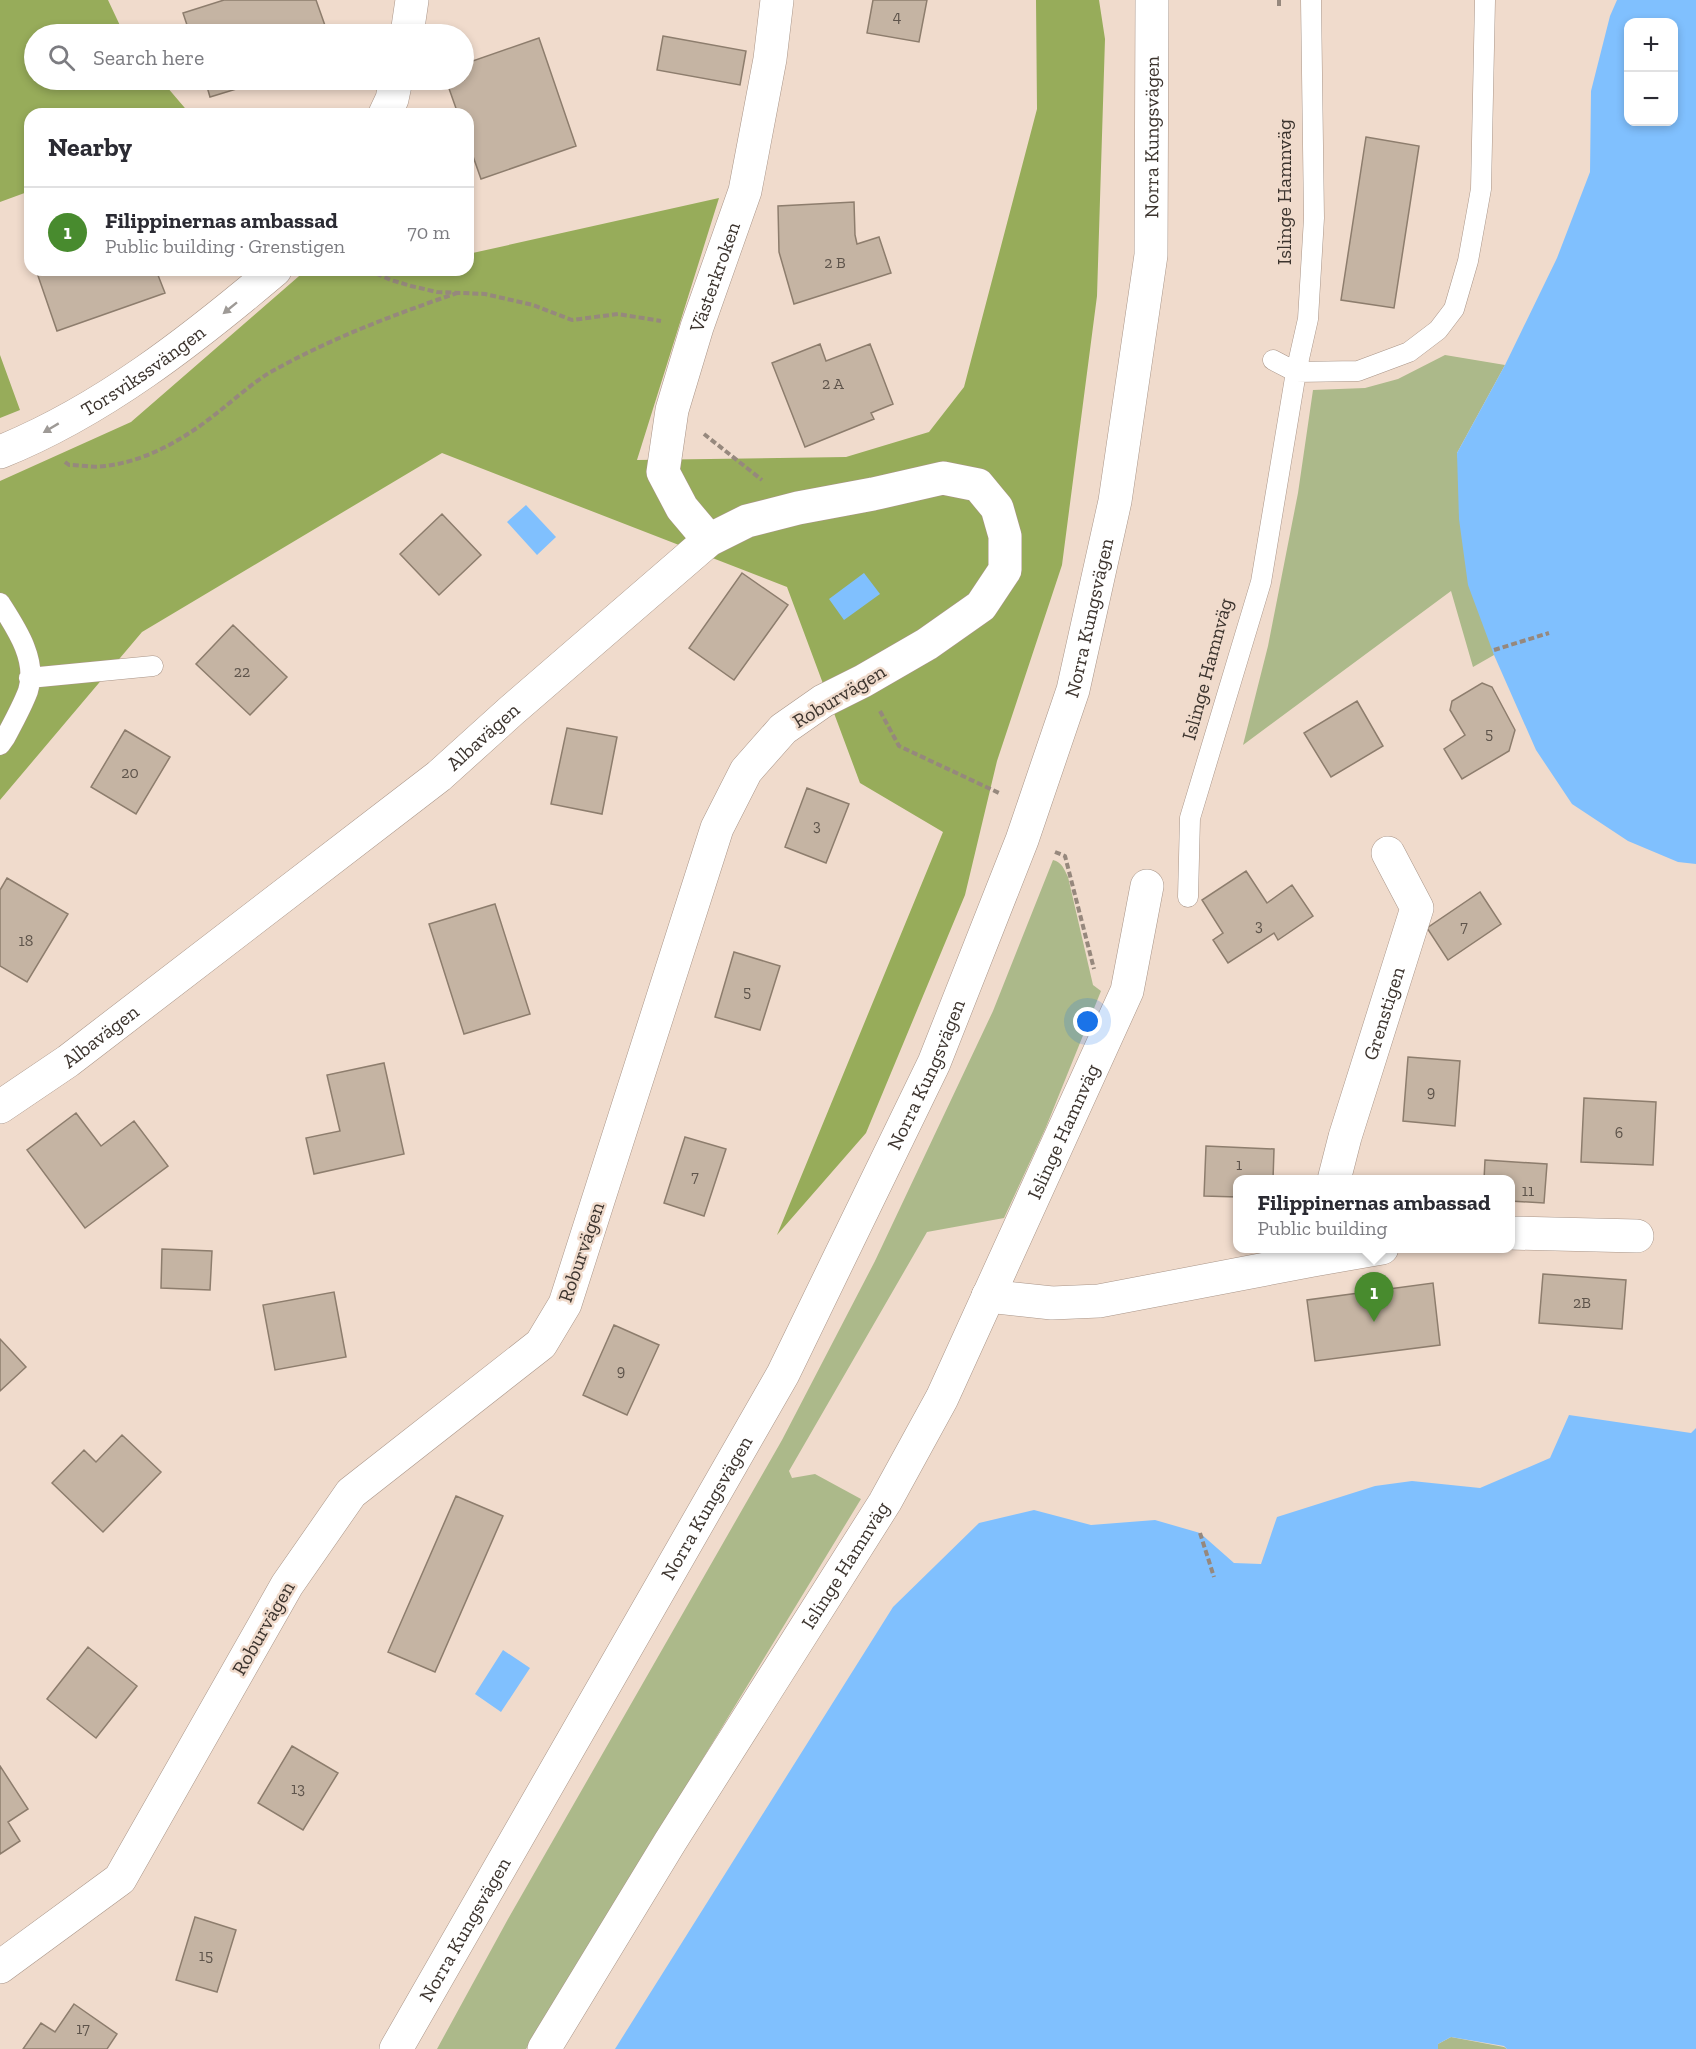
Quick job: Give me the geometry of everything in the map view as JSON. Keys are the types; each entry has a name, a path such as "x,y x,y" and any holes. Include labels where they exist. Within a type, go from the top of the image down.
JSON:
{"street":[{"path":"408,24 412,0"},
{"name":"Västerkroken","path":"709,540 682,508 663,472 672,410 697,327 745,191 770,59 777,0"},
{"name":"Norra Kungsvägen","path":"396,2049 783,1374 934,1063 1022,840 1073,690 1116,501 1151,255 1152,0"},
{"path":"388,108 394,90"},
{"name":"Torsvikssvängen","path":"0,452 35,438 110,394 181,346 268,276"},
{"name":"Albavägen","path":"0,1107 68,1061 439,776 709,540 747,521 943,478 978,485 997,508"},
{"name":"Roburvägen","path":"0,1966 120,1879 286,1585 351,1493 541,1344 565,1304 717,828 746,771 783,729 823,701 927,644 981,606 1005,570 1005,536 997,508"},
{"name":"Grenstigen","path":"1335,1175 1417,908 1388,853"},
{"name":"Islinge Hamnväg","path":"544,2049 670,1842 885,1502 942,1398 1127,991 1147,886"},
{"path":"1515,1233 1638,1236"},
{"path":"988,1296 1052,1303 1099,1301 1315,1254"}],"lane":[{"name":"Islinge Hamnväg","path":"1188,897 1190,818 1261,582 1296,372 1308,319 1314,218 1311,0"},
{"path":"1273,360 1296,372 1358,371 1409,352 1438,330 1454,309 1468,261 1481,189 1485,0"},
{"path":"0,603 29,658 28,689 0,745"},
{"path":"29,678 153,666"}],"path":[{"path":"1279,0 1280,12"},
{"path":"382,276 437,292 485,294 533,305 572,320 618,314 697,327"},
{"path":"35,438 69,465 103,467 129,462 167,446 200,427 267,374 384,318 457,293"},
{"path":"672,410 798,508"},
{"path":"1494,650 1549,633"},
{"path":"863,681 899,746 1003,795"},
{"path":"1022,840 1065,856 1095,976 1127,991"},
{"path":"1200,1533 1214,1577"}],"green space":[{"path":"0,0 108,0 119,24 24,24 24,90 170,90 185,108 24,108 24,193 0,202"},
{"path":"1036,0 1099,0 1105,39 1097,296 1062,565 997,761 965,895 866,1133 777,1235 943,832 860,783 787,587 442,453 142,632 0,800 0,481 131,422 299,276 474,276 474,253 719,198 637,460 846,457 929,432 964,387 1037,109"},
{"path":"0,355 20,410 0,418"},
{"path":"1445,355 1505,365 1457,453 1494,655 1473,667 1451,591 1243,745 1268,646 1298,493 1313,390 1365,388 1398,379"},
{"path":"1053,860 1061,864 1068,877 1093,985 1101,991 1046,1127 1004,1218 927,1232 789,1471 792,1478 815,1474 861,1499 526,2049 437,2049 508,1919 782,1440 875,1261 993,1011"},
{"path":"1451,2037 1507,2049 1438,2049 1438,2044"}],"water":[{"path":"1617,0 1696,0 1696,864 1678,862 1628,841 1572,804 1536,750 1494,655 1468,585 1459,519 1457,453 1505,365 1557,258 1590,172 1591,91 1610,16"},
{"path":"526,505 556,537 537,555 507,522"},
{"path":"864,573 880,594 844,620 829,599"},
{"path":"1569,1415 1691,1433 1696,1428 1696,2049 1507,2049 1504,2046 1451,2037 1438,2044 1438,2049 615,2049 893,1607 979,1523 1034,1510 1091,1525 1155,1520 1200,1533 1234,1563 1261,1564 1277,1517 1375,1486 1412,1481 1480,1488 1550,1458"},
{"path":"503,1650 530,1668 501,1712 475,1694"}],"building":[{"path":"224,0 316,0 324,24 187,24 183,13"},
{"path":"873,0 927,0 919,42 867,33"},
{"path":"663,36 746,51 740,85 657,70"},
{"path":"539,38 576,146 481,179 474,159 474,108 456,108 450,90 474,90 474,61"},
{"path":"208,90 233,90 210,97"},
{"path":"1366,137 1419,146 1394,308 1341,300"},
{"path":"854,202 857,244 879,237 891,273 794,304 779,252 778,206"},
{"path":"38,276 158,276 165,293 57,331"},
{"path":"820,344 826,361 870,344 893,404 871,413 874,419 805,447 772,363"},
{"path":"442,514 481,555 439,595 400,554"},
{"path":"742,573 788,605 734,680 689,648"},
{"path":"233,625 287,677 250,715 196,664"},
{"path":"1482,683 1492,687 1515,730 1509,751 1462,779 1444,749 1465,735 1450,710 1452,701"},
{"path":"1357,701 1383,746 1331,777 1304,733"},
{"path":"567,728 617,737 602,814 551,804"},
{"path":"125,730 170,757 136,814 91,787"},
{"path":"807,788 849,804 826,863 785,847"},
{"path":"1246,871 1267,903 1292,885 1313,916 1278,940 1274,933 1228,963 1213,940 1223,933 1202,900"},
{"path":"7,878 68,914 27,982 0,966 0,890"},
{"path":"1480,892 1501,924 1448,960 1427,928"},
{"path":"495,904 530,1014 464,1034 429,924"},
{"path":"734,952 780,966 760,1030 715,1017"},
{"path":"1408,1057 1460,1061 1455,1126 1403,1121"},
{"path":"384,1063 404,1154 314,1174 306,1138 340,1131 327,1075"},
{"path":"1584,1098 1656,1102 1653,1165 1581,1162"},
{"path":"76,1113 101,1146 134,1121 168,1166 85,1228 27,1150"},
{"path":"685,1137 726,1149 704,1216 664,1203"},
{"path":"1206,1146 1274,1149 1273,1175 1233,1175 1233,1197 1204,1196"},
{"path":"1485,1160 1547,1164 1544,1203 1515,1201 1515,1175 1484,1175"},
{"path":"162,1249 212,1251 210,1290 161,1288"},
{"path":"1543,1274 1626,1280 1622,1329 1539,1323"},
{"path":"1433,1283 1440,1345 1315,1361 1307,1300"},
{"path":"334,1292 346,1357 275,1370 263,1305"},
{"path":"614,1325 659,1345 627,1415 583,1395"},
{"path":"0,1339 26,1367 0,1391"},
{"path":"122,1435 161,1472 103,1532 52,1483 84,1450 96,1462"},
{"path":"456,1496 503,1516 435,1672 388,1652"},
{"path":"88,1647 137,1686 96,1738 47,1699"},
{"path":"292,1746 338,1773 303,1830 258,1803"},
{"path":"0,1766 28,1809 8,1822 20,1841 0,1854"},
{"path":"195,1917 236,1930 217,1992 176,1980"},
{"path":"74,2004 117,2034 107,2049 23,2049 41,2023 55,2032"}],"place":[{"name":"Filippinernas ambassad","path":"1374,1322"}]}
